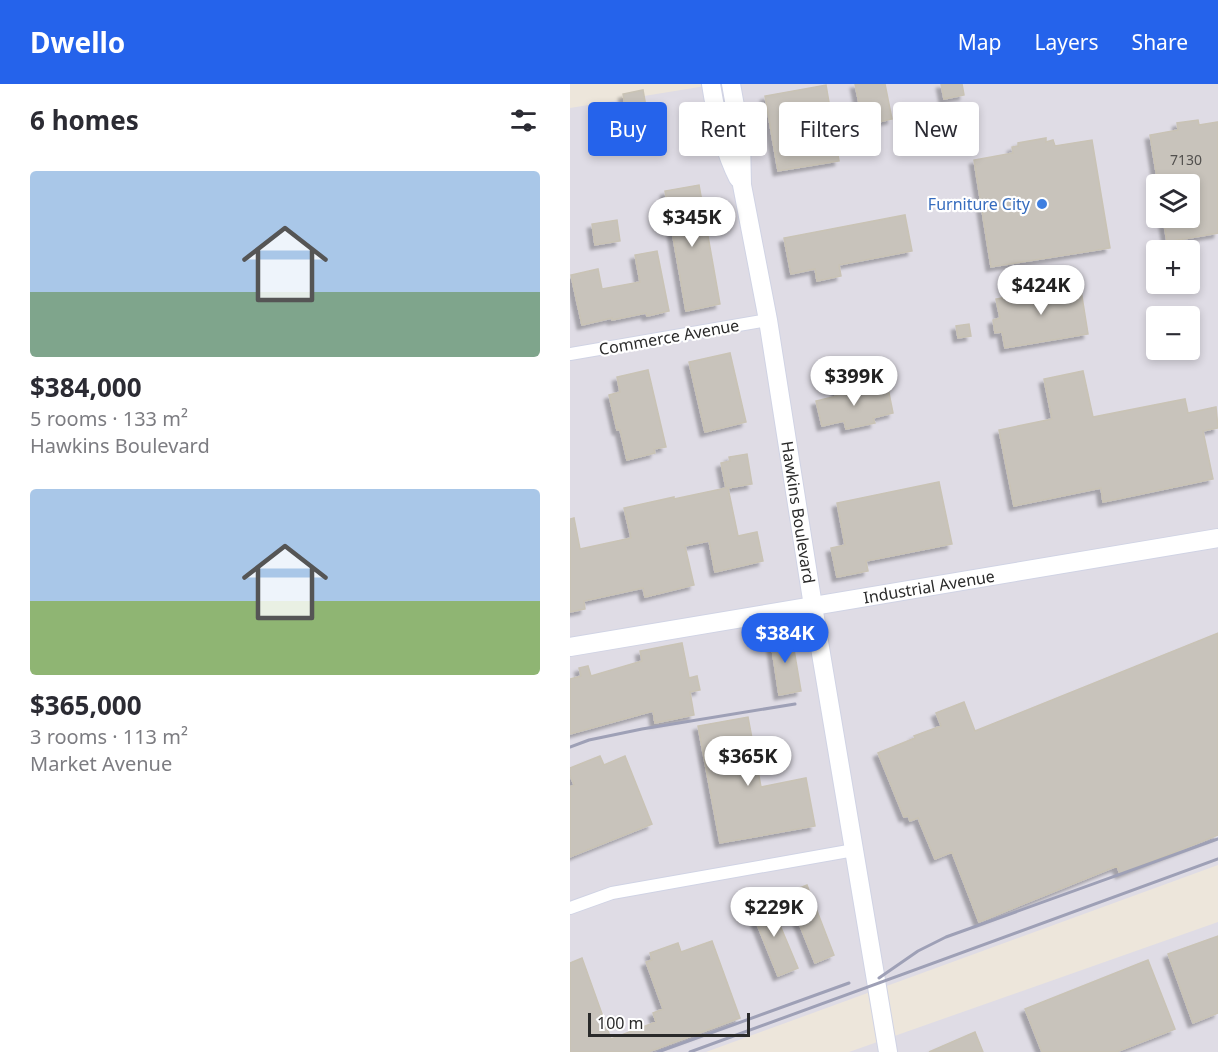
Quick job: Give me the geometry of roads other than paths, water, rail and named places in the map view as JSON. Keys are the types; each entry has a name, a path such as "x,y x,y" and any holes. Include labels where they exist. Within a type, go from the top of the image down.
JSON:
{"main road":[{"name":"Hawkins Boulevard","path":"709,87 730,162 742,185"},
{"name":"Hawkins Boulevard","path":"735,89 741,139 742,185 768,320 813,606 888,1052"},
{"name":"Industrial Avenue","path":"570,647 1218,538"}],"street":[{"name":"Commerce Avenue","path":"570,354 768,320"},
{"path":"570,909 612,893 854,850"}],"railway":[{"path":"570,747 589,740 642,729 795,704"},
{"path":"879,978 918,951 946,937 1218,839"},
{"path":"690,1052 1218,859"},
{"path":"658,1052 849,983"}],"place":[{"name":"Furniture City","path":"1042,204"}]}
